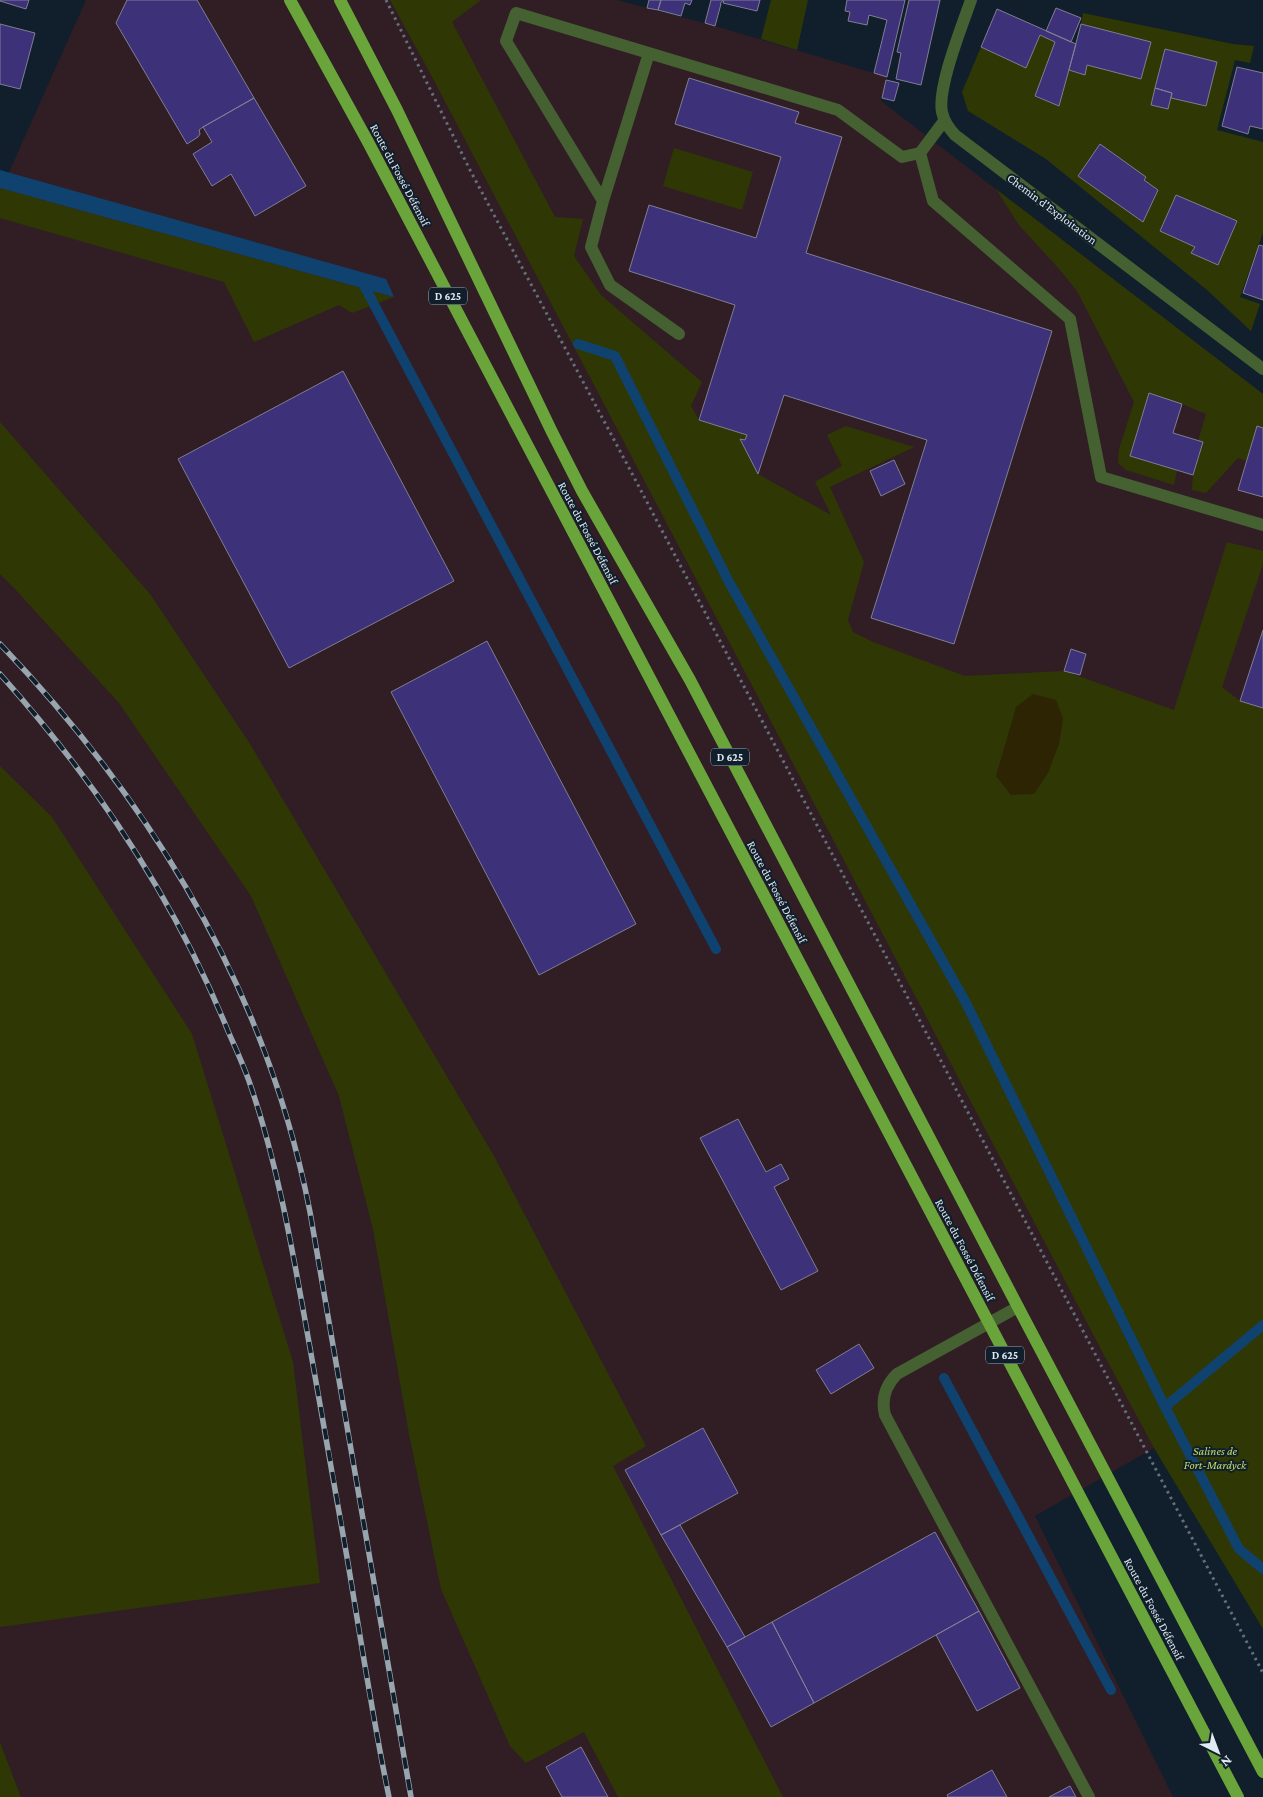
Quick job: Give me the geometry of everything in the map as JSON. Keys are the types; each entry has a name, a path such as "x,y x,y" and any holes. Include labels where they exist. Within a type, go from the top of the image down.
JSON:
{"main road":[{"name":"Route du Fossé Défensif","path":"290,0 368,142 1238,1797"},
{"name":"Route du Fossé Défensif","path":"340,0 397,110 552,432 607,535 690,680 1263,1772"}],"street":[{"path":"603,201 506,41 516,13 838,110 902,157 920,153 944,120 941,110 942,89 971,0"},
{"path":"649,53 603,201 591,247 610,285 679,334"},
{"name":"Chemin d'Exploitation","path":"944,120 955,135 1263,369"},
{"path":"920,153 933,202 1070,319 1101,477 1263,525"},
{"path":"1018,1307 897,1374 886,1389 883,1406 885,1415 1089,1797"}],"path":[{"path":"386,0 470,170 633,474 1263,1674"}],"shaded area":[{"path":"86,0 617,0 715,26 887,77 881,101 1263,394 1263,1352 1154,1448 1035,1516 1173,1797 21,1797 0,1742 0,192"}],"green space":[{"name":"Salines de Fort-Mardyck","path":"390,0 481,0 452,22 555,217 583,219 574,256 601,295 702,382 691,406 699,420 747,435 745,440 741,440 758,474 831,515 815,482 842,466 827,435 846,426 914,447 830,487 864,562 848,620 853,632 873,642 965,676 1064,671 1174,710 1227,542 1263,551 1263,564 1222,687 1240,701 1263,708 1263,1629 1154,1448 1103,1353"},
{"path":"771,0 808,0 797,50 761,39"},
{"path":"1083,13 1233,44 1254,46 1250,63 1235,60 1217,130 1263,142 1263,233 1240,297 1260,304 1251,331 1207,290 1046,159 968,111 962,92 981,47 1026,68 1040,35 1055,42 1035,97 1059,106 1069,70 1085,75 1087,65 1141,79 1151,42 1081,24","holes":["1165,49 1217,62 1205,106 1171,98 1152,105","1100,144 1146,177 1144,180 1158,190 1143,222 1078,176","1176,195 1237,222 1218,265 1192,253 1195,247 1161,231"]},
{"path":"674,148 753,172 742,210 663,186"},
{"path":"0,188 394,297 352,313 339,305 254,342 224,282 0,218"},
{"path":"996,189 1263,394 1263,428 1257,427 1246,461 1238,458 1206,493 1192,490 1193,475 1203,443 1198,441 1206,414 1182,404 1149,394 1130,456 1177,470 1174,485 1126,470 1118,463 1119,449 1134,402 1077,291 1019,225"},
{"path":"0,422 150,594 250,744 494,1156 646,1446 613,1466 783,1797 618,1797 584,1732 526,1763 510,1746 441,1589 409,1434 373,1229 339,1096 251,896 119,703 0,574"},
{"path":"0,766 52,817 192,1034 293,1362 320,1583 0,1627"},
{"path":"0,1742 21,1797 0,1797"}],"sand":[{"path":"1033,694 1056,700 1063,719 1059,744 1048,773 1034,794 1011,795 996,776 1016,707"}],"water":[{"path":"0,170 386,279 394,297 0,188"}],"building":[{"path":"0,0 29,0 26,9"},
{"path":"127,0 197,0 254,98 203,127 199,130 200,134 198,137 187,144 116,23"},
{"path":"649,0 661,0 658,10 647,8"},
{"path":"661,0 692,0 690,5 685,3 681,16 658,10"},
{"path":"711,0 723,0 720,4 715,26 705,23"},
{"path":"724,0 760,0 757,11 723,3"},
{"path":"847,0 905,0 887,77 874,73 887,20 869,15 867,25 848,21 850,12 845,11"},
{"path":"909,0 940,0 921,85 896,79 901,53 897,52"},
{"path":"1056,8 1081,18 1071,42 1046,31"},
{"path":"997,9 1076,44 1059,106 1035,96 1055,42 1040,35 1026,68 981,47"},
{"path":"0,24 35,33 20,89 0,84"},
{"path":"1081,24 1151,42 1141,79 1087,65 1085,75 1069,70"},
{"path":"1165,49 1217,62 1206,106 1171,98 1172,93 1155,88"},
{"path":"1237,67 1263,73 1263,129 1250,126 1248,134 1222,126"},
{"path":"689,78 799,112 795,123 842,137 806,253 1052,331 954,644 871,618 927,440 784,395 758,474 740,439 745,440 747,435 699,420 735,305 629,271 649,205 756,238 781,157 675,124"},
{"path":"886,80 899,83 894,101 882,98"},
{"path":"1155,88 1172,93 1168,109 1151,105"},
{"path":"254,98 306,186 255,216 231,174 212,186 193,154 212,142 203,127"},
{"path":"1100,144 1146,177 1144,180 1158,190 1143,222 1078,176"},
{"path":"1176,195 1237,221 1218,265 1191,253 1195,247 1160,231"},
{"path":"1259,245 1263,246 1263,300 1243,293"},
{"path":"343,371 454,581 289,668 178,459"},
{"path":"1149,393 1182,404 1173,433 1203,442 1193,475 1130,456"},
{"path":"1257,426 1263,428 1263,497 1238,490"},
{"path":"894,460 905,484 881,496 870,471"},
{"path":"1263,630 1263,708 1240,701"},
{"path":"487,641 636,924 539,975 391,692"},
{"path":"1071,649 1086,654 1080,675 1064,671"},
{"path":"738,1119 766,1172 781,1164 789,1179 774,1187 818,1271 781,1290 700,1138"},
{"path":"859,1344 874,1368 831,1394 816,1370"},
{"path":"703,1428 738,1493 661,1535 625,1470"},
{"path":"680,1525 745,1637 727,1647 661,1535"},
{"path":"935,1532 979,1611 814,1703 772,1622"},
{"path":"979,1611 1020,1688 977,1711 936,1635"},
{"path":"772,1622 814,1703 771,1727 727,1647"},
{"path":"581,1747 608,1797 562,1797 546,1767"},
{"path":"992,1770 1007,1797 948,1797 947,1795"},
{"path":"1070,1786 1076,1797 1049,1797"}],"waterway":[{"path":"360,278 716,949"},
{"path":"578,344 615,356 729,582 965,1001 1165,1407 1263,1325"},
{"path":"944,1378 1111,1690"},
{"path":"1165,1407 1239,1549 1263,1569"}],"railway":[{"path":"0,644 56,706 107,770 154,836 197,906 234,978 265,1053 291,1131 310,1212 411,1797"},
{"path":"0,674 68,756 100,798 129,842 183,934 207,982 249,1081 269,1146 292,1247 339,1510 372,1710 389,1797"}]}
